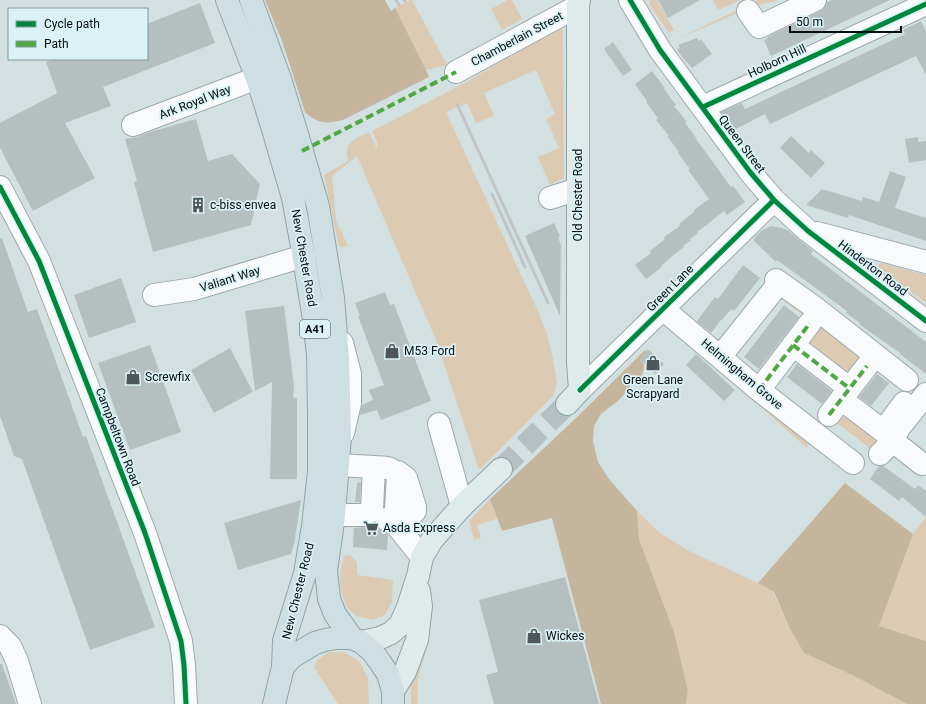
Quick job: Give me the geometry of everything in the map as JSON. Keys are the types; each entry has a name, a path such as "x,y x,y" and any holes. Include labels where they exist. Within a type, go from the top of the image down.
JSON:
{"highway":[{"name":"New Chester Road","path":"227,0 257,78 293,198 304,256 318,354 320,414 318,472 313,526 305,573 284,641 283,667"},
{"name":"New Chester Road","path":"251,0 280,79 318,206 333,298 338,359 340,436 334,515 326,571 329,599 335,614 357,640"},
{"path":"283,667 292,657 315,643 336,638 357,640"},
{"name":"A41","path":"357,640 372,651 388,674 393,697"},
{"name":"A41","path":"274,704 283,667"}],"main road":[{"name":"Old Chester Road","path":"574,397 578,362 579,3"},
{"path":"357,640 380,638 391,633 400,625 408,606 420,566 432,540 462,506 501,469"},
{"path":"393,697 405,672 417,640 421,606 420,566"}],"street":[{"name":"Queen Street","path":"630,0 660,50 750,172 774,200 808,231"},
{"path":"748,11 759,27 815,0"},
{"name":"Chamberlain Street","path":"465,64 498,41 579,3"},
{"name":"Holborn Hill","path":"702,107 926,4"},
{"name":"Ark Royal Way","path":"133,125 257,78"},
{"name":"Campbeltown Road","path":"0,187 39,261 145,533 181,641 186,704"},
{"path":"550,198 578,189"},
{"name":"Green Lane","path":"574,397 774,200"},
{"path":"808,231 926,262"},
{"name":"Hinderton Road","path":"808,231 926,321"},
{"name":"Valiant Way","path":"154,295 194,289 304,256"},
{"path":"720,357 777,281 907,380"},
{"name":"Helmingham Grove","path":"663,309 759,390 831,419 853,463"},
{"path":"759,390 810,322"},
{"path":"793,345 831,419 883,431 904,403"},
{"path":"831,419 867,366"},
{"path":"922,464 886,448 899,428 926,394"},
{"path":"439,424 462,506"},
{"path":"338,458 374,467 389,468 395,471 398,476 397,526"},
{"path":"334,515 366,515 372,509 374,467"},
{"path":"372,509 397,526 420,566"},
{"path":"0,636 10,646 17,661 30,704"}],"shaded area":[{"path":"265,0 385,0 391,11 395,8 429,77 343,120 332,122 318,121 305,112 282,41"},
{"path":"412,0 447,65 426,70 395,8"},
{"path":"506,0 512,0 522,19 502,30 491,9"},
{"path":"651,0 657,0 674,30 669,33 649,4"},
{"path":"713,0 741,0 718,10"},
{"path":"758,0 778,0 751,6 675,40"},
{"path":"560,28 563,30 564,178 550,185 538,157 559,148 546,119 555,114 536,70 484,93 494,116 476,123 467,103 446,112 537,309 546,331 553,358 557,383 553,396 479,470 436,340 357,156 332,176 336,220 348,246 339,247 324,175 348,161 348,147 355,139 369,132 377,149 377,142 372,131 461,85"},
{"path":"881,263 926,275 926,303 879,268 878,265"},
{"path":"777,292 868,362 849,386 796,345 813,322 774,294"},
{"path":"684,339 809,442 807,448"},
{"path":"649,350 640,360 644,365 641,375 632,381 628,390 618,401 601,414 594,426 593,441 598,462 609,479 637,511 639,539 674,632 688,690 686,704 601,704 552,518 502,531 490,499 575,419 644,351"},
{"path":"842,403 883,434 871,449 830,418"},
{"path":"845,483 913,534 879,626 926,641 926,704 907,704 854,676 804,653 790,629 774,592 758,583"},
{"path":"490,499 497,519 477,525 481,538 474,540 469,521"},
{"path":"637,511 660,533 691,552 758,583 773,592 790,629 804,653 854,676 907,704 686,704 688,689 674,632 639,539"},
{"path":"926,517 926,641 879,626 913,534"},
{"path":"350,555 357,562 357,575 393,580 392,602 385,615 372,620 356,616 346,606 340,588 340,573 344,556"},
{"path":"425,641 428,642 418,680 418,704 411,704 411,683"},
{"path":"329,652 344,652 360,662 368,678 369,704 338,704 314,667 318,660"}],"building":[{"path":"658,0 700,0 668,18"},
{"path":"832,0 890,0 771,56 764,40 768,38 767,37 820,11 825,7 827,2"},
{"path":"200,3 215,43 103,87 111,106 65,123 95,178 33,211 0,148 0,123 57,93 46,62 51,60 148,60 148,24"},
{"path":"921,21 926,31 926,75 916,56 770,124 765,114 734,130 721,112 742,103 745,109 905,34 903,30"},
{"path":"697,38 699,41 701,39 712,54 692,68 677,50 680,47 678,45"},
{"path":"613,42 632,70 623,76 604,49"},
{"path":"652,71 676,105 674,106 687,122 685,123 696,139 731,187 733,186 745,202 727,215 724,211 697,232 698,233 683,246 684,247 646,279 635,265 651,253 650,251 665,239 664,237 680,226 679,224 695,211 694,210 709,199 688,170 690,169 667,136 669,136 656,120 658,118 635,84"},
{"name":"c-biss envea","path":"196,119 208,161 232,154 260,184 251,225 153,252 134,182 137,181 125,139 137,137"},
{"path":"791,136 809,153 811,150 825,163 811,178 780,148"},
{"path":"918,137 918,142 926,141 926,160 909,163 905,139"},
{"path":"890,171 906,177 895,208 926,218 926,241 849,215 848,218 806,205 822,189 862,201 863,197 879,202"},
{"path":"554,223 560,236 558,237 561,245 560,316 525,236"},
{"path":"771,226 788,230 813,251 811,254 926,342 926,374 900,353 859,324 860,323 846,313 847,311 777,260 776,262 753,240 761,231"},
{"path":"2,238 28,312 37,309 83,437 86,436 155,627 90,650 22,459 14,456 0,416 0,239"},
{"path":"743,265 760,278 734,311 731,309 711,333 697,321 715,297 718,299"},
{"path":"121,278 136,322 89,338 74,295"},
{"name":"M53 Ford","path":"385,292 390,305 394,304 431,401 381,420 377,410 360,415 362,405 373,400 369,390 384,385 358,316 360,316 355,303"},
{"path":"784,305 799,317 759,369 744,357"},
{"path":"284,306 294,386 293,397 297,398 297,479 270,479 272,382 255,391 245,311"},
{"path":"150,345 181,432 130,450 98,363"},
{"path":"230,348 253,392 214,413 191,370"},
{"path":"649,350 664,364 655,374 640,360"},
{"path":"696,354 735,390 724,401 686,365"},
{"path":"797,364 832,391 822,404 787,377"},
{"path":"877,374 889,383 871,406 859,397"},
{"path":"879,466 883,466 915,489 918,485 926,491 926,517 902,497 899,501 870,479"},
{"path":"361,482 360,502 355,502 357,483"},
{"path":"301,500 291,554 238,570 224,523"},
{"path":"375,523 379,529 388,535 387,550 353,547 354,528 366,527"},
{"name":"Wickes","path":"565,577 599,704 494,704 486,675 498,672 479,600"},
{"path":"0,664 2,664 16,704 0,704"}],"tunnel":[{"path":"501,469 567,404"}],"railway":[{"path":"396,0 399,5"},
{"path":"457,104 548,303"},
{"path":"492,194 525,267"}],"marked path":[{"path":"302,151 456,72"},
{"path":"759,390 810,323"},
{"path":"793,345 849,388"},
{"path":"829,415 867,366"}],"cycle path":[{"path":"630,0 660,50 750,172 774,200 808,231 926,321"},
{"path":"703,107 926,4"},
{"path":"0,187 39,261 145,533 181,641 186,704"},
{"path":"580,390 774,200"}],"place":[{"name":"c-biss envea","path":"198,205"},
{"name":"M53 Ford","path":"392,351"},
{"name":"Green Lane Scrapyard","path":"653,363"},
{"name":"Screwfix","path":"133,377"},
{"name":"Asda Express","path":"371,528"},
{"name":"Wickes","path":"534,636"}]}
